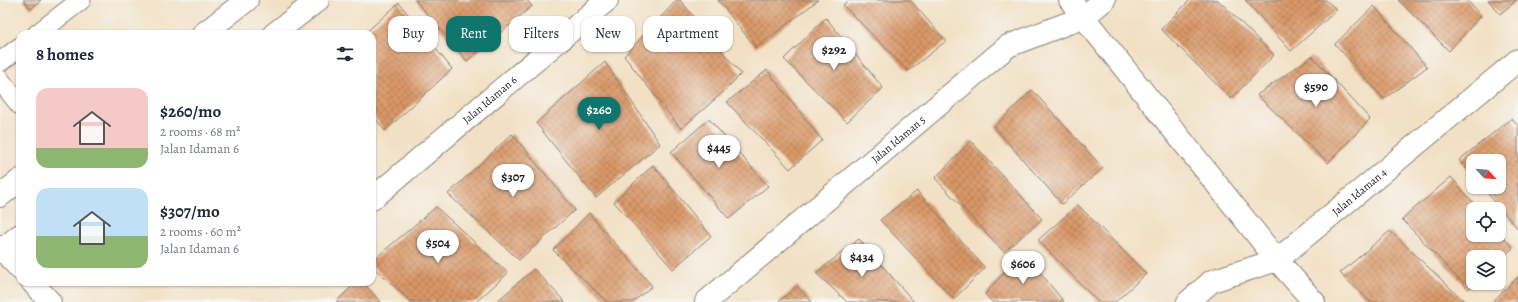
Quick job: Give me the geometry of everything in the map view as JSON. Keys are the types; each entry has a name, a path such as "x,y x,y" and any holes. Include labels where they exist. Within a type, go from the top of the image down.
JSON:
{"street":[{"path":"208,30 247,0"},
{"path":"279,30 318,0"},
{"name":"Jalan Idaman 6","path":"376,196 607,0"},
{"path":"1070,0 1277,260 1314,302"},
{"name":"Jalan Idaman 5","path":"706,302 1008,46 1084,17 1104,0"},
{"name":"Jalan Idaman 4","path":"1188,302 1212,281 1277,260 1518,60"},
{"path":"0,196 16,183"},
{"path":"16,238 1,249 16,265"},
{"path":"36,286 50,302"}],"lane":[{"path":"42,30 81,0"},
{"path":"0,62 16,50"},
{"path":"0,80 16,100"}],"building":[{"path":"23,0 41,0 31,9"},
{"path":"415,0 527,0 532,6 520,16 509,16 509,25 501,32 501,16 446,16 446,36 438,27 438,16 429,16"},
{"path":"677,0 680,0 693,16 662,16"},
{"path":"718,0 818,0 756,48 733,19 733,16 731,16"},
{"path":"849,0 910,0 946,41 908,71 843,5"},
{"path":"1190,0 1218,0 1274,55 1231,99 1161,29"},
{"path":"1245,0 1326,0 1337,10 1291,51"},
{"path":"1398,0 1467,0 1481,16 1449,51"},
{"path":"1488,0 1517,0 1500,14"},
{"path":"399,3 409,16 388,16 388,52 438,52 452,69 385,131 376,119 376,30 369,30"},
{"path":"1374,6 1427,67 1384,99 1335,44"},
{"path":"826,18 883,88 847,122 784,59"},
{"path":"643,36 643,52 723,52 741,74 681,129 624,56 628,52 635,52 635,44"},
{"path":"459,52 478,52 467,61"},
{"path":"1312,56 1370,119 1328,163 1257,95"},
{"path":"605,62 660,144 596,198 536,123"},
{"path":"767,70 822,140 790,169 727,102"},
{"path":"1032,90 1103,168 1062,204 994,127"},
{"path":"1512,118 1518,126 1518,229 1506,215 1506,202 1495,202 1488,194 1506,194 1506,154 1467,154"},
{"path":"709,119 768,186 729,219 671,152"},
{"path":"512,134 575,210 519,260 448,194"},
{"path":"971,141 1042,219 1004,252 935,178"},
{"path":"1466,154 1466,168 1459,160"},
{"path":"653,165 711,236 673,269 614,202"},
{"path":"1451,177 1473,202 1466,202 1466,242 1506,242 1506,240 1513,248 1506,254 1506,250 1466,250 1466,287 1402,219"},
{"path":"917,191 985,268 954,299 880,220"},
{"path":"1078,205 1146,274 1115,302 1098,302 1038,240"},
{"path":"436,207 508,273 476,302 411,302 376,270 376,258"},
{"path":"589,213 652,286 633,302 607,302 553,250"},
{"path":"1390,231 1465,302 1370,302 1340,273"},
{"path":"859,239 914,302 847,302 816,273"},
{"path":"1023,251 1064,302 992,302 985,294"},
{"path":"534,269 565,302 496,302"},
{"path":"1518,277 1518,302 1492,302 1506,290"},
{"path":"352,286 366,286 381,302 336,302"},
{"path":"797,286 812,302 778,302"}]}
